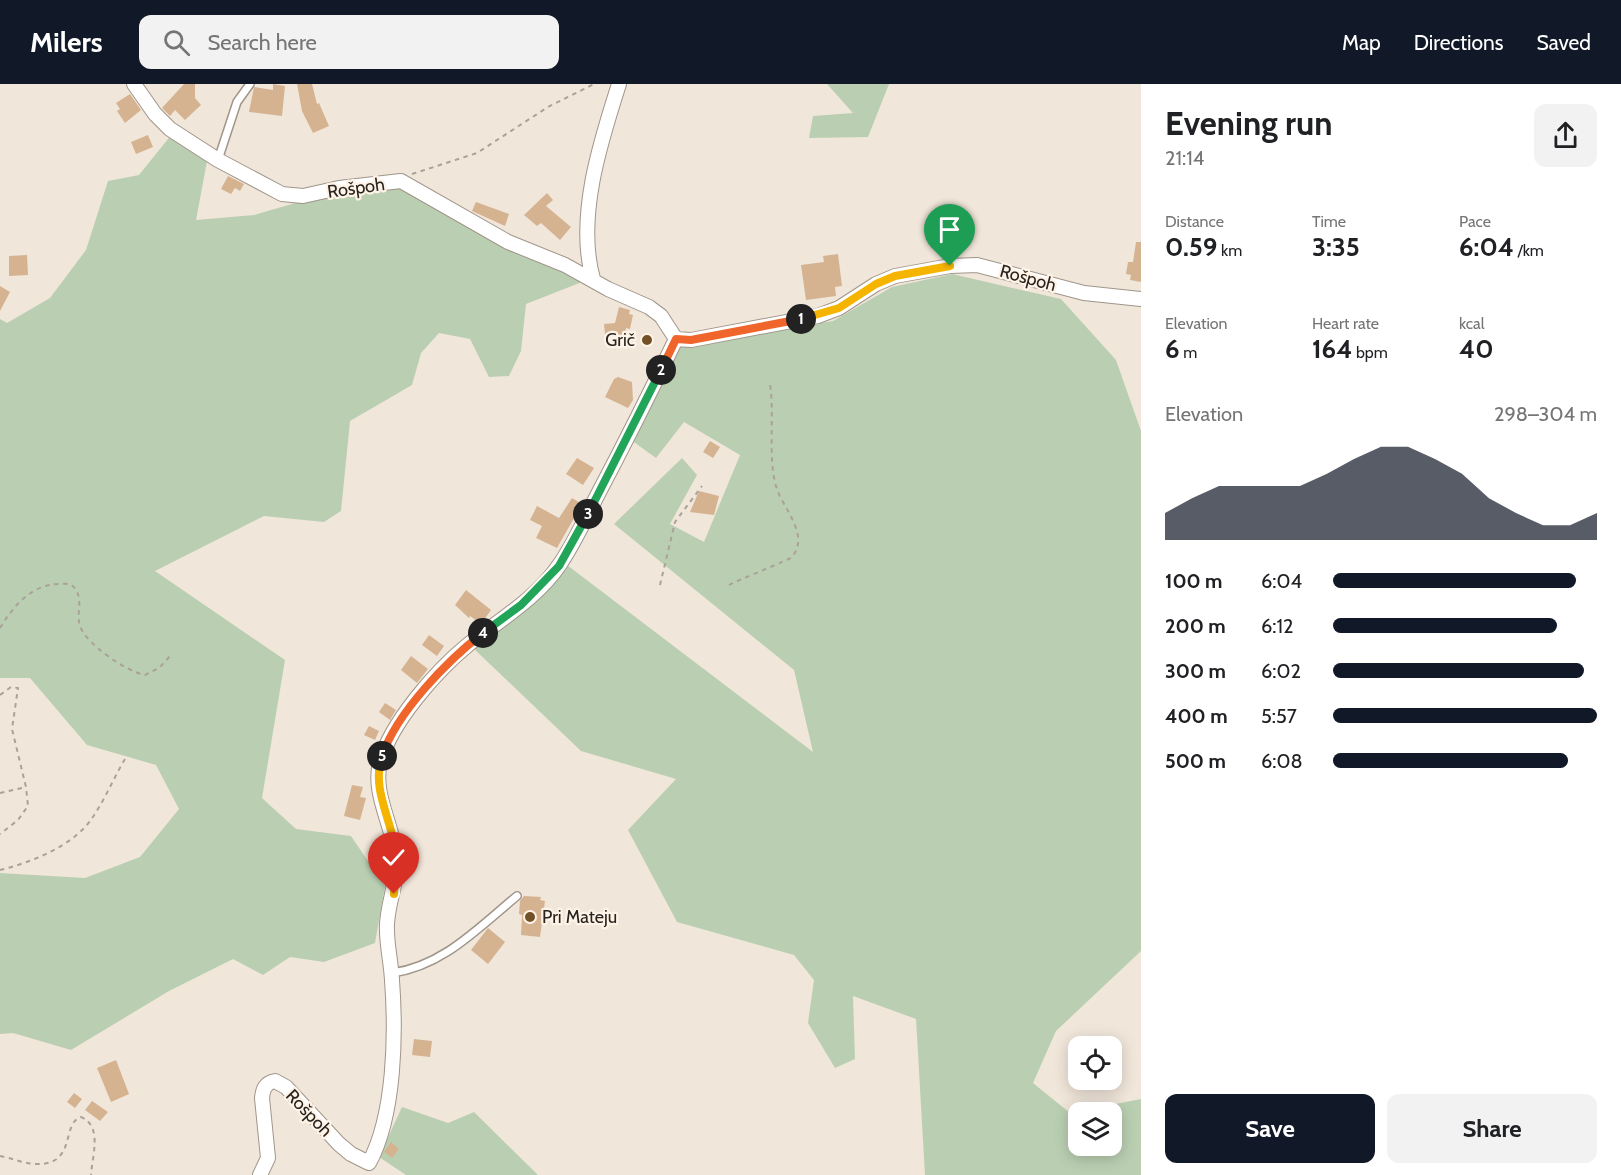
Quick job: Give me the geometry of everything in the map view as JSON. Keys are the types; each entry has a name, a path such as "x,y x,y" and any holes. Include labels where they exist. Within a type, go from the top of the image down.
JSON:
{"street":[{"name":"Rošpoh","path":"134,84 162,122 218,160 282,194 293,196 401,181 508,242 593,279 661,316 676,339"},
{"path":"593,279 588,248 592,191 608,116 619,84"},
{"name":"Rošpoh","path":"676,339 691,340 818,315 839,308 876,284 895,276 950,266 977,265 1084,293 1141,299"},
{"name":"Rošpoh","path":"260,1175 268,1158 261,1098 268,1082 275,1081 300,1100 365,1169 378,1146 386,1121 394,1026 387,921 394,894 396,862 394,843 378,783 379,765 385,747 400,722 466,646 521,605 559,566 629,435 676,339"}],"lane":[{"path":"218,160 237,102 250,84"},
{"path":"392,973 417,969 451,951 517,896"}],"path":[{"path":"401,181 423,170 477,153 548,107 594,84"},
{"path":"729,585 763,568 787,561 797,548 798,531 777,489 772,466 774,420 771,384"},
{"path":"660,585 675,522 702,486"},
{"path":"0,628 25,597 43,587 64,583 71,585 78,594 79,619 85,634 122,665 145,675 159,668 171,656"},
{"path":"0,695 11,687 18,688 12,729 27,787 28,800 25,813 0,834"},
{"path":"0,870 49,851 84,829 99,807 125,759"},
{"path":"0,793 27,787"},
{"path":"0,1156 35,1164 52,1162 64,1150 75,1119 81,1117 90,1123 94,1135 91,1175"}],"green space":[{"path":"827,84 889,84 868,137 809,138 813,116 853,113"},
{"path":"172,134 208,156 196,220 254,215 340,190 384,186 415,192 542,257 582,282 526,304 521,351 509,376 489,377 470,339 439,333 421,353 412,385 350,421 341,511 324,522 264,516 155,571 285,660 262,798 296,829 351,836 385,886 375,943 324,962 290,957 263,975 233,959 169,991 71,1050 13,1033 0,1034 0,873 85,878 140,857 179,809 156,765 87,745 30,678 0,678 0,319 7,323 50,298 86,250 108,181 139,175"},
{"path":"952,274 1061,299 1116,360 1141,431 1141,951 1056,1031 1033,1083 1068,1111 1068,1156 1122,1156 1122,1103 1141,1099 1141,1175 925,1175 916,1019 853,996 855,1059 835,1068 808,1023 814,980 794,955 677,922 628,830 676,779 581,751 472,647 567,565 813,752 794,670 614,524 682,458 697,475 670,524 704,542 740,455 684,422 656,458 631,440 680,347 833,321 892,287"},
{"path":"402,1107 448,1123 474,1112 538,1175 406,1175 379,1157"}],"building":[{"path":"184,84 195,84 195,98 201,105 185,120 175,110 170,116 162,108"},
{"path":"273,84 285,86 282,116 249,112 254,87 273,90"},
{"path":"297,84 312,84 317,104 319,103 329,126 313,133 302,111"},
{"path":"130,94 141,110 125,123 117,111 120,109 116,103"},
{"path":"148,135 153,147 136,154 131,142"},
{"path":"228,176 244,184 240,191 235,188 231,194 221,189"},
{"path":"547,193 553,200 546,206 571,227 560,240 541,223 537,226 524,215"},
{"path":"476,202 509,214 505,226 472,211"},
{"path":"1136,242 1141,242 1141,282 1130,280 1131,275 1126,274 1128,262 1133,262"},
{"path":"838,254 842,286 835,287 836,296 806,300 801,265 824,262 823,256"},
{"path":"27,255 28,275 9,276 9,256"},
{"path":"0,286 10,292 0,311"},
{"path":"619,307 630,310 629,314 633,315 630,329 626,328 625,335 605,334 604,324 615,323"},
{"path":"618,377 632,382 633,400 628,408 605,397 614,379"},
{"path":"710,441 720,447 713,458 703,452"},
{"path":"577,458 594,468 583,485 566,474"},
{"path":"699,491 719,496 714,515 690,512"},
{"path":"572,498 582,504 557,548 536,538 542,526 530,520 537,506 559,518"},
{"path":"466,590 491,610 481,624 470,616 469,618 455,605"},
{"path":"429,635 444,646 437,656 422,645"},
{"path":"411,656 428,669 417,683 401,670"},
{"path":"385,703 396,710 390,720 379,712"},
{"path":"369,726 379,731 375,740 364,735"},
{"path":"352,785 363,787 360,797 366,798 360,820 344,816"},
{"path":"524,896 541,897 540,900 545,901 540,937 521,935 520,901"},
{"path":"488,928 505,942 488,964 471,950"},
{"path":"414,1039 432,1041 430,1057 412,1055"},
{"path":"116,1060 129,1094 111,1102 97,1068"},
{"path":"74,1093 82,1099 75,1108 67,1102"},
{"path":"92,1101 108,1112 100,1121 85,1110"},
{"path":"391,1142 399,1149 392,1158 384,1152"}],"place":[{"name":"Grič","path":"647,340"},
{"name":"Pri Mateju","path":"530,917"}],"route":[{"path":"394,894 396,862 394,843 378,783 379,765 385,747 400,722 466,646 521,605 559,566 629,435 676,339 691,340 818,315 839,308 876,284 895,276 950,266"}]}
